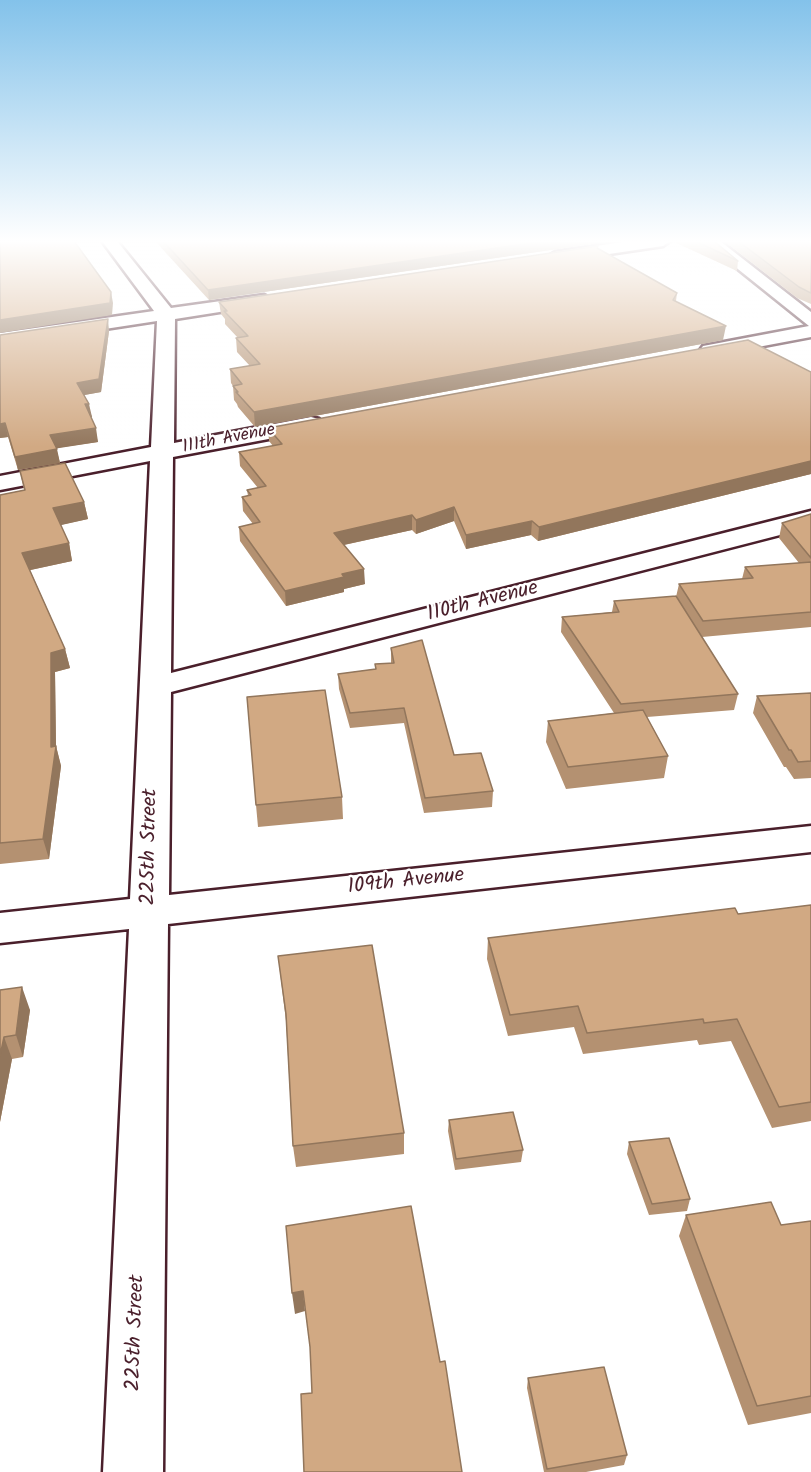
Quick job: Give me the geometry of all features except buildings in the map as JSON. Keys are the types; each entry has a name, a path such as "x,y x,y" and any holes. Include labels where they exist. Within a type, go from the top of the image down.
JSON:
{"street":[{"path":"163,310 166,314"},
{"path":"0,339 196,310"},
{"path":"797,310 811,321"},
{"name":"225th Street","path":"133,1472 166,314"},
{"path":"688,354 811,331"},
{"name":"111th Avenue","path":"0,483 326,422"},
{"name":"110th Avenue","path":"155,687 811,519"},
{"name":"109th Avenue","path":"0,928 811,839"}]}
